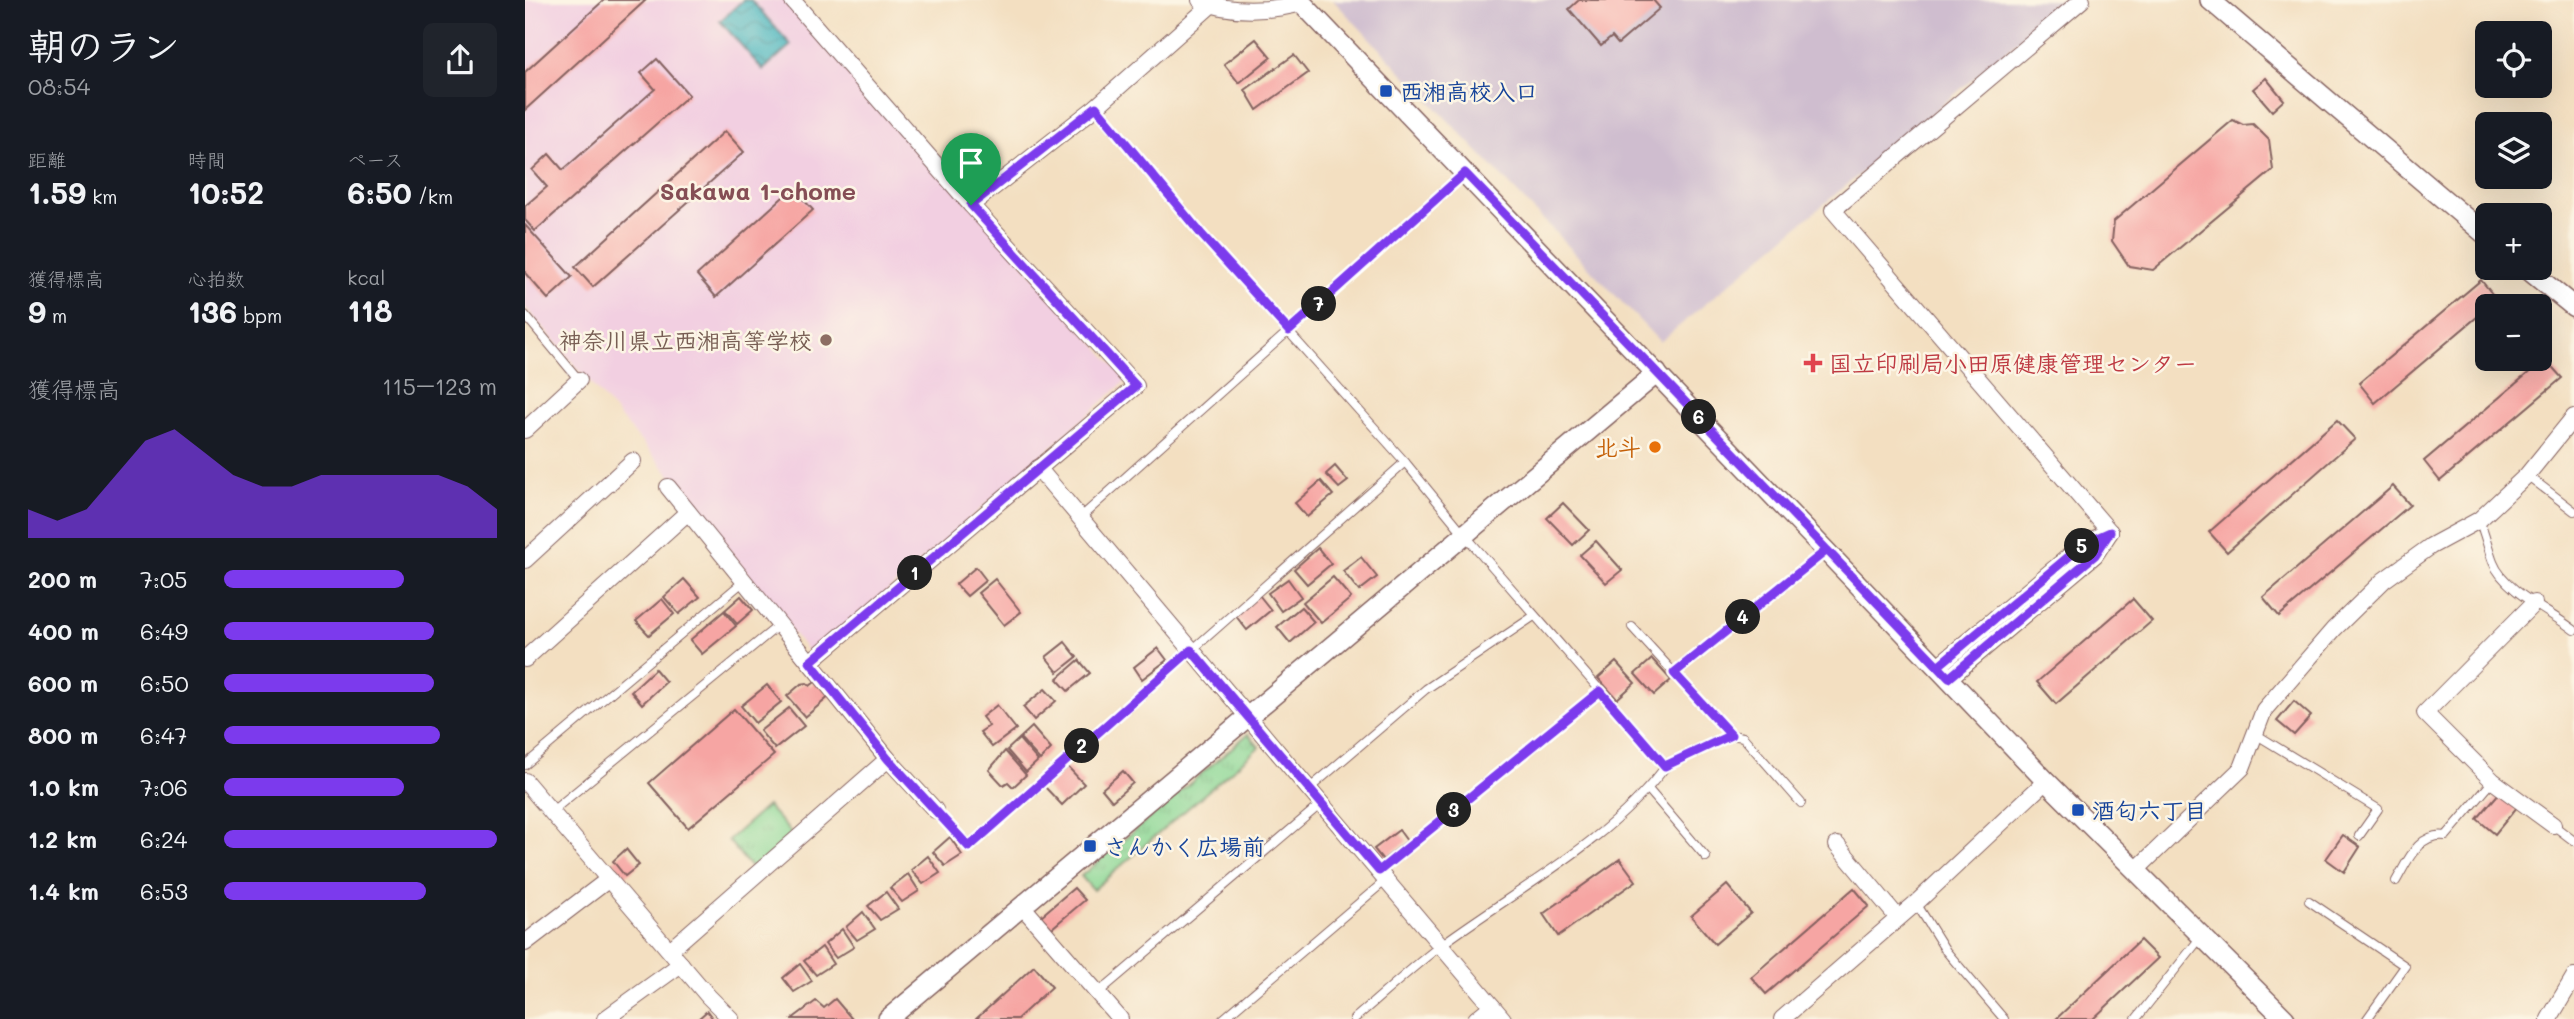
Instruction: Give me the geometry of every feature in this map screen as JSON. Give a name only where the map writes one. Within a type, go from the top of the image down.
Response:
[{"type":"street","points":[[792,0],[971,205],[1136,386],[810,662]]},
{"type":"street","points":[[1944,672],[2095,555],[2110,532],[1833,210],[2082,0]]},
{"type":"street","points":[[2210,0],[2475,226]]},
{"type":"street","points":[[971,205],[1096,107],[1206,3],[1272,11],[1300,2],[2046,781],[2285,1019]]},
{"type":"street","points":[[2541,280],[2574,307]]},
{"type":"street","points":[[888,1019],[1657,373]]},
{"type":"street","points":[[525,430],[579,380]]},
{"type":"street","points":[[2135,871],[2242,768],[2257,736],[2264,710],[2338,624],[2384,580],[2431,546],[2479,520],[2527,475],[2574,416]]},
{"type":"street","points":[[525,560],[633,461]]},
{"type":"street","points":[[1038,468],[1503,1019]]},
{"type":"street","points":[[668,487],[888,759],[935,810]]},
{"type":"street","points":[[525,659],[688,512]]},
{"type":"street","points":[[2534,603],[2425,713],[2493,781],[2553,825]]},
{"type":"street","points":[[670,950],[888,759]]},
{"type":"street","points":[[525,780],[731,1019]]},
{"type":"street","points":[[1782,1019],[1916,903],[2046,781]]},
{"type":"street","points":[[1837,845],[1898,918]]},
{"type":"street","points":[[525,943],[609,879]]},
{"type":"street","points":[[1022,906],[1120,1019]]},
{"type":"street","points":[[605,1019],[681,964]]},
{"type":"street","points":[[2549,1019],[2574,976]]},
{"type":"street","points":[[1476,1019],[1492,1006]]},
{"type":"lane","points":[[1096,107],[1202,235],[1405,462],[1534,617],[1665,766]]},
{"type":"lane","points":[[1080,518],[1465,173]]},
{"type":"lane","points":[[525,315],[579,380]]},
{"type":"lane","points":[[935,810],[969,847],[1405,462]]},
{"type":"lane","points":[[2527,475],[2574,511]]},
{"type":"lane","points":[[2479,520],[2490,545],[2493,564],[2534,603],[2574,630]]},
{"type":"lane","points":[[1674,673],[1827,550]]},
{"type":"lane","points":[[525,765],[744,581]]},
{"type":"lane","points":[[1310,788],[1426,689],[1534,617]]},
{"type":"lane","points":[[551,811],[779,625]]},
{"type":"lane","points":[[1632,627],[1731,735]]},
{"type":"lane","points":[[1223,1019],[1383,875],[1600,691]]},
{"type":"lane","points":[[1354,1019],[1441,945],[1604,830],[1648,789],[1665,766],[1731,735],[1743,737],[1801,803]]},
{"type":"lane","points":[[2257,736],[2378,809],[2359,836]]},
{"type":"lane","points":[[2396,881],[2417,846],[2435,834],[2447,836],[2493,781]]},
{"type":"lane","points":[[1648,789],[1706,857]]},
{"type":"lane","points":[[1098,993],[1322,803]]},
{"type":"lane","points":[[2553,825],[2574,841]]},
{"type":"lane","points":[[2309,901],[2405,966],[2367,1019]]},
{"type":"lane","points":[[1916,903],[1946,951],[2004,1019]]},
{"type":"lane","points":[[2136,1019],[2201,937]]},
{"type":"shaded area","name":"神奈川県立西湘高等学校","points":[[525,0],[788,0],[1127,380],[817,653],[809,653],[681,488],[525,307]]},
{"type":"shaded area","points":[[1333,0],[2067,0],[1660,342]]},
{"type":"green space","points":[[1248,734],[1259,747],[1093,890],[1081,876]]},
{"type":"green space","points":[[767,806],[793,835],[753,870],[728,840]]},
{"type":"water","points":[[743,0],[751,0],[791,45],[763,70],[720,21]]},
{"type":"building","points":[[604,0],[646,0],[525,110],[525,72]]},
{"type":"building","points":[[1579,0],[1653,0],[1660,8],[1618,44],[1612,37],[1601,46],[1569,9]]},
{"type":"building","points":[[1256,39],[1271,57],[1239,83],[1224,64]]},
{"type":"building","points":[[1294,55],[1308,73],[1257,110],[1245,90]]},
{"type":"building","points":[[657,59],[689,95],[535,231],[525,220],[525,206],[547,187],[532,170],[549,154],[563,170],[655,89],[641,73]]},
{"type":"building","points":[[2266,78],[2284,100],[2272,111],[2253,89]]},
{"type":"building","points":[[2233,120],[2243,125],[2253,124],[2269,140],[2273,170],[2153,270],[2129,266],[2112,241],[2114,221]]},
{"type":"building","points":[[725,131],[744,152],[593,287],[575,267]]},
{"type":"building","points":[[793,188],[813,210],[716,297],[697,275]]},
{"type":"building","points":[[525,225],[572,277],[548,299],[525,273]]},
{"type":"building","points":[[2481,280],[2492,294],[2475,294],[2475,319],[2375,403],[2359,383]]},
{"type":"building","points":[[2552,367],[2562,378],[2440,481],[2424,461],[2531,371],[2552,371]]},
{"type":"building","points":[[2337,420],[2355,439],[2227,552],[2209,532]]},
{"type":"building","points":[[1335,466],[1348,481],[1339,488],[1326,474]]},
{"type":"building","points":[[1321,481],[1333,495],[1307,517],[1295,503]]},
{"type":"building","points":[[2393,486],[2410,505],[2279,616],[2263,597]]},
{"type":"building","points":[[1563,503],[1589,530],[1573,545],[1547,518]]},
{"type":"building","points":[[1596,541],[1622,570],[1606,583],[1580,555]]},
{"type":"building","points":[[1318,548],[1331,564],[1307,584],[1294,569]]},
{"type":"building","points":[[1361,557],[1377,577],[1359,591],[1343,571]]},
{"type":"building","points":[[976,567],[986,580],[967,596],[956,584]]},
{"type":"building","points":[[1333,577],[1351,598],[1321,623],[1303,602]]},
{"type":"building","points":[[684,579],[700,597],[679,614],[664,597]]},
{"type":"building","points":[[995,579],[1021,612],[1004,625],[978,593]]},
{"type":"building","points":[[1288,579],[1301,597],[1281,611],[1268,593]]},
{"type":"building","points":[[1259,595],[1271,610],[1247,630],[1235,615]]},
{"type":"building","points":[[741,596],[753,610],[737,624],[725,610]]},
{"type":"building","points":[[662,599],[674,614],[649,635],[636,621]]},
{"type":"building","points":[[2133,599],[2152,621],[2056,704],[2037,682]]},
{"type":"building","points":[[1301,607],[1314,622],[1290,643],[1277,627]]},
{"type":"building","points":[[724,611],[736,626],[702,654],[690,640]]},
{"type":"building","points":[[1065,642],[1077,657],[1058,672],[1046,657]]},
{"type":"building","points":[[1158,648],[1167,660],[1142,679],[1134,667]]},
{"type":"building","points":[[1652,659],[1671,680],[1654,695],[1635,674]]},
{"type":"building","points":[[1079,660],[1090,673],[1068,691],[1057,679]]},
{"type":"building","points":[[1616,662],[1635,683],[1617,699],[1598,678]]},
{"type":"building","points":[[655,669],[666,682],[642,704],[631,691]]},
{"type":"building","points":[[819,679],[831,695],[805,717],[787,696],[801,684],[807,683],[810,686]]},
{"type":"building","points":[[767,685],[781,702],[755,723],[741,706]]},
{"type":"building","points":[[1045,689],[1056,701],[1034,720],[1023,707]]},
{"type":"building","points":[[2294,701],[2311,716],[2294,735],[2277,721]]},
{"type":"building","points":[[997,705],[1016,729],[992,747],[980,732],[989,726],[982,717]]},
{"type":"building","points":[[789,708],[804,726],[775,749],[760,731]]},
{"type":"building","points":[[734,709],[774,755],[688,828],[649,783]]},
{"type":"building","points":[[1032,727],[1051,749],[1040,760],[1020,738]]},
{"type":"building","points":[[1019,739],[1038,761],[1026,772],[1007,750]]},
{"type":"building","points":[[1005,751],[1026,775],[1013,787],[1008,782],[1003,785],[989,770]]},
{"type":"building","points":[[1068,767],[1084,784],[1062,805],[1044,786]]},
{"type":"building","points":[[1123,771],[1133,783],[1112,801],[1102,789]]},
{"type":"building","points":[[2500,792],[2518,806],[2495,834],[2477,819]]},
{"type":"building","points":[[1399,830],[1407,841],[1383,860],[1374,849]]},
{"type":"building","points":[[2343,835],[2360,847],[2344,872],[2326,859]]},
{"type":"building","points":[[950,837],[962,855],[945,866],[933,852]]},
{"type":"building","points":[[626,849],[639,865],[625,876],[613,861]]},
{"type":"building","points":[[928,856],[940,873],[923,884],[911,870]]},
{"type":"building","points":[[1620,859],[1636,881],[1558,936],[1543,914]]},
{"type":"building","points":[[908,874],[919,891],[902,902],[890,888]]},
{"type":"building","points":[[1727,885],[1751,913],[1715,944],[1691,916]]},
{"type":"building","points":[[1074,888],[1085,900],[1052,928],[1041,916]]},
{"type":"building","points":[[1854,888],[1869,906],[1766,994],[1751,977]]},
{"type":"building","points":[[886,892],[898,909],[880,920],[868,906]]},
{"type":"building","points":[[863,912],[875,929],[857,940],[846,927]]},
{"type":"building","points":[[842,929],[854,947],[836,958],[825,944]]},
{"type":"building","points":[[2140,940],[2158,958],[2093,1019],[2056,1019]]},
{"type":"building","points":[[822,947],[833,964],[816,975],[804,961]]},
{"type":"building","points":[[800,964],[812,981],[794,992],[783,978]]},
{"type":"building","points":[[1034,966],[1052,987],[1017,1019],[976,1019]]},
{"type":"building","points":[[835,999],[852,1019],[792,1019],[816,1001],[824,1008]]},
{"type":"building","points":[[707,1011],[713,1019],[698,1019]]},
{"type":"place","name":"西湘高校入口","points":[[1386,91]]},
{"type":"place","name":"神奈川県立西湘高等学校","points":[[826,340]]},
{"type":"place","name":"国立印刷局小田原健康管理センター","points":[[1813,363]]},
{"type":"place","name":"北斗","points":[[1655,447]]},
{"type":"place","name":"酒匂六丁目","points":[[2078,810]]},
{"type":"place","name":"さんかく広場前","points":[[1090,846]]},
{"type":"district","name":"Sakawa 1-chome","points":[[758,190]]},
{"type":"route","points":[[971,205],[1096,107],[1202,235],[1289,331],[1465,173],[1827,550],[1938,666],[2085,543],[2110,532],[2095,555],[1949,678],[1827,550],[1674,673],[1731,735],[1665,766],[1600,691],[1379,871],[1191,650],[969,847],[888,759],[810,662],[1136,386],[971,205]]}]
